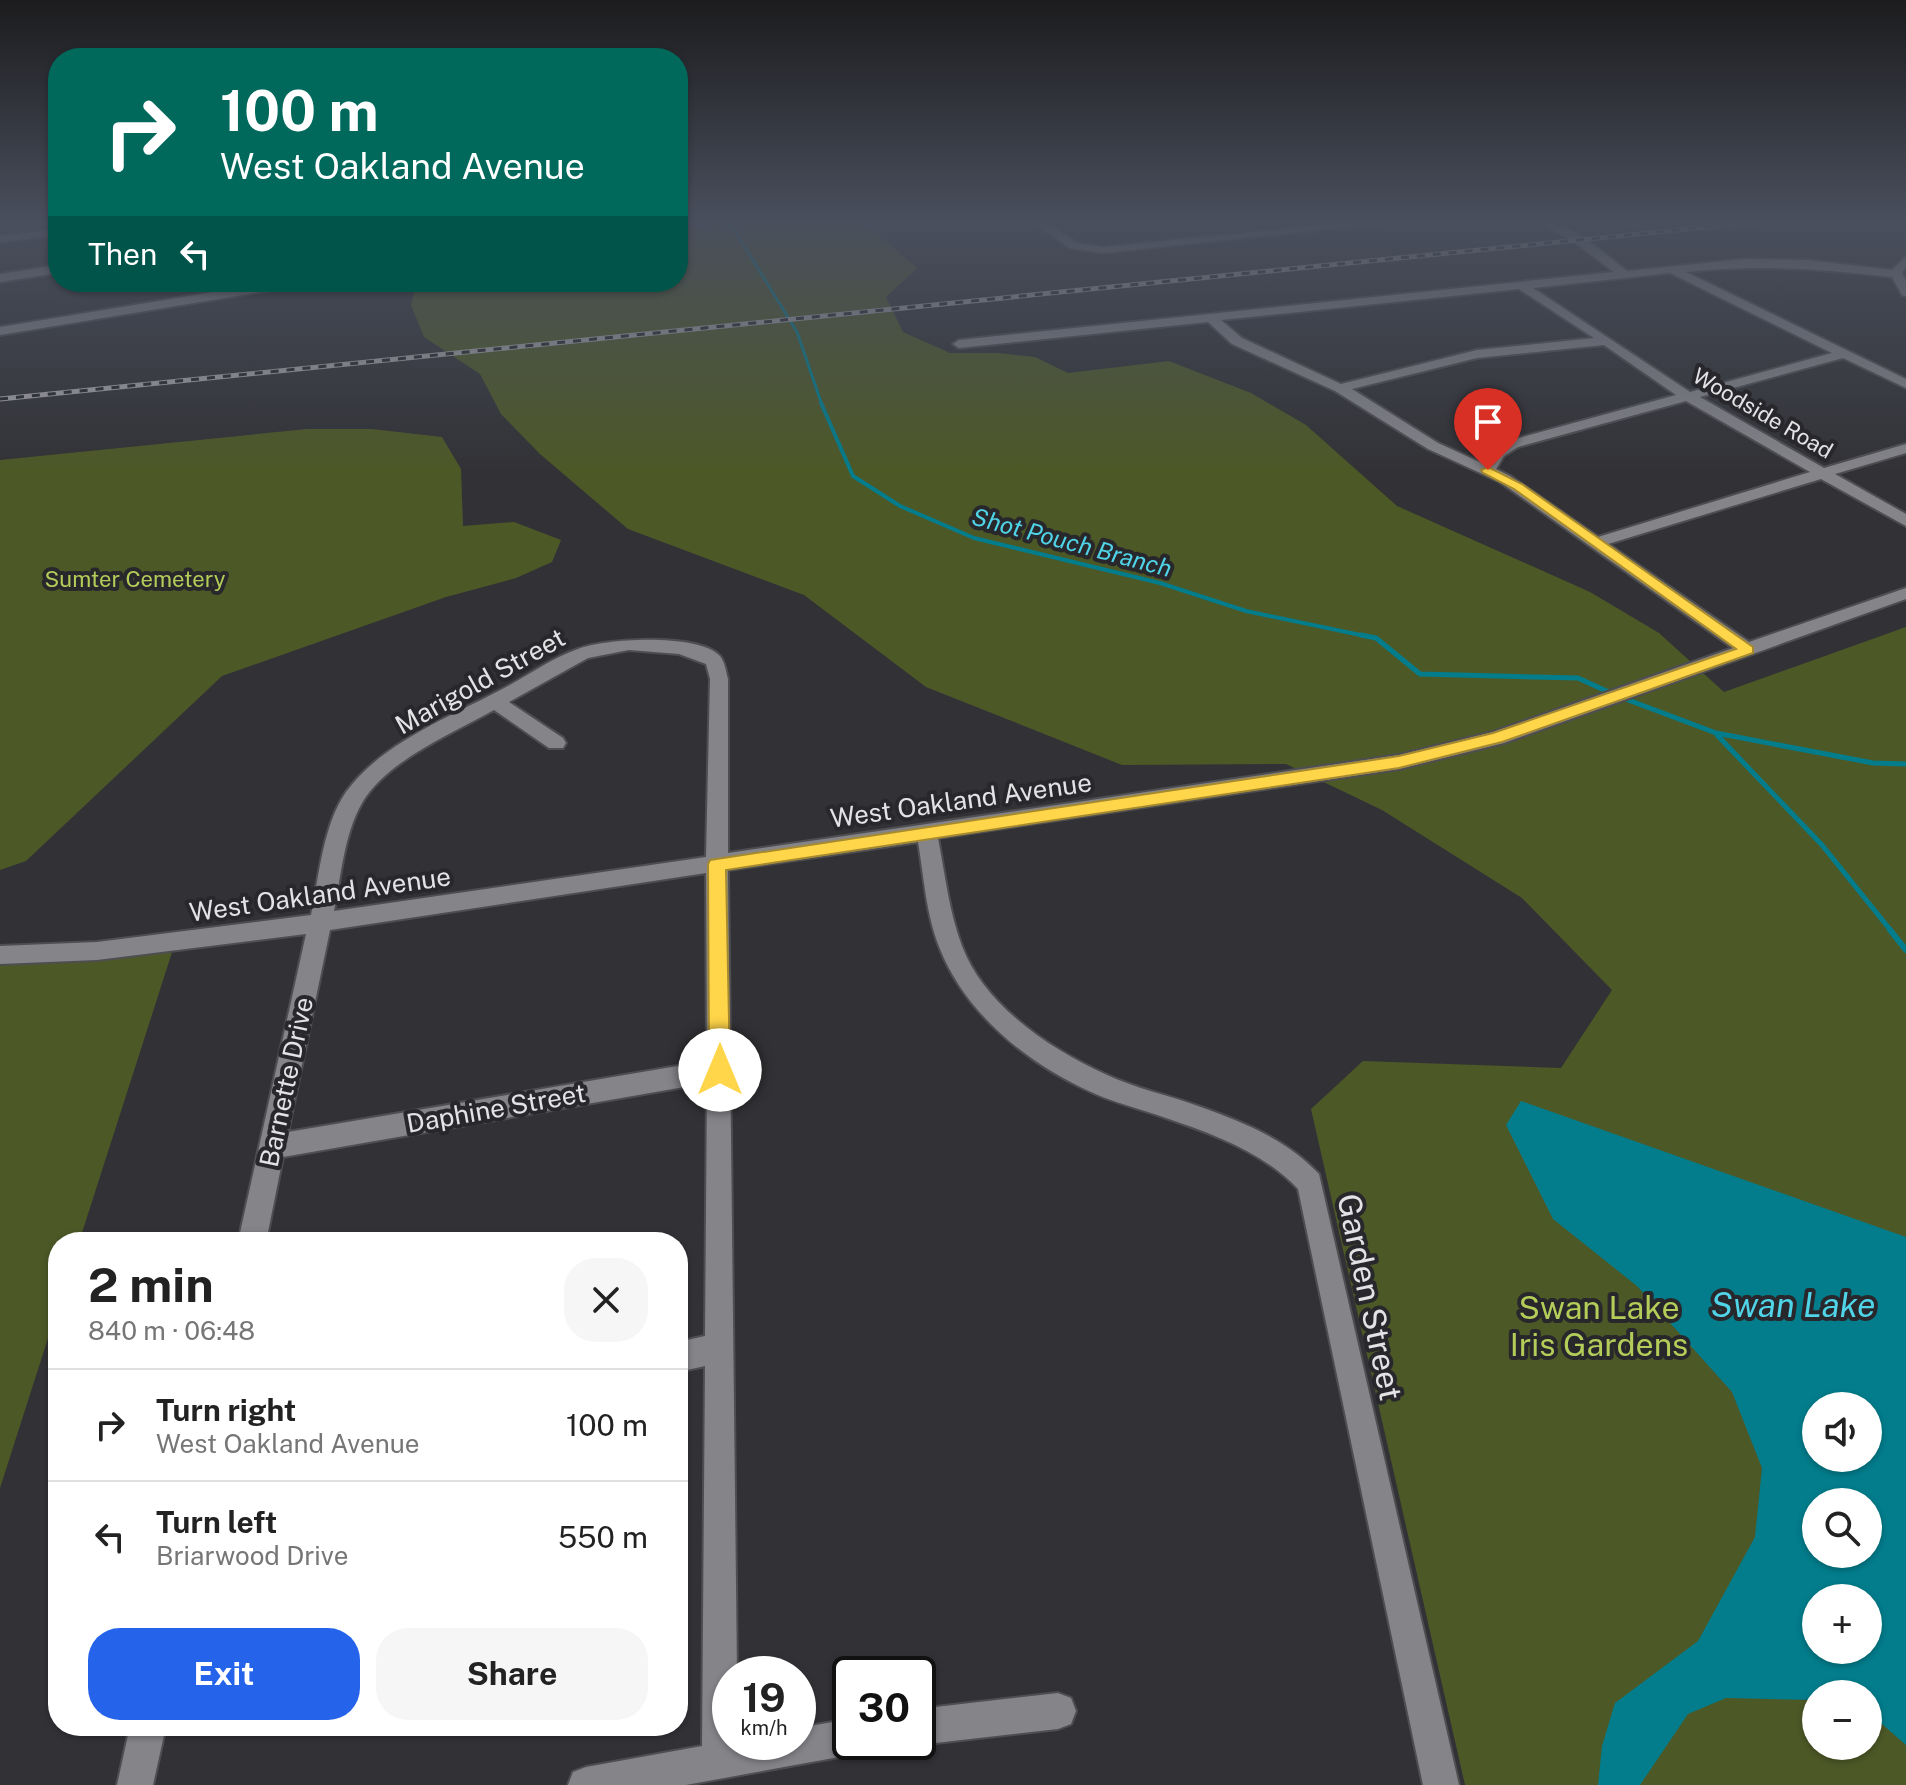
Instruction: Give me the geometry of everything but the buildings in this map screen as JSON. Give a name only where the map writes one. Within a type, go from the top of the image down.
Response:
[{"type":"street","points":[[0,331],[162,304]]},
{"type":"street","points":[[959,344],[1350,304]]},
{"type":"street","name":"Woodside Road","points":[[1550,304],[1689,396],[1906,521]]},
{"type":"street","points":[[1742,304],[1906,384]]},
{"type":"street","points":[[1212,319],[1237,341],[1340,388],[1433,446],[1518,487],[1748,650]]},
{"type":"street","points":[[1340,388],[1477,354],[1606,341]]},
{"type":"street","points":[[1488,470],[1498,453],[1513,444],[1843,354]]},
{"type":"street","points":[[1597,542],[1906,448]]},
{"type":"street","name":"West Oakland Avenue","points":[[0,955],[136,948],[320,923],[1399,762],[1469,746],[1906,593]]},
{"type":"street","name":"Marigold Street","points":[[320,923],[343,822],[354,797],[378,772],[411,747],[494,701],[576,656],[606,646],[679,648],[708,656],[714,661],[719,679],[720,711],[717,864]]},
{"type":"street","points":[[494,701],[556,743]]},
{"type":"street","name":"Garden Street","points":[[927,833],[951,948],[963,973],[1003,1018],[1037,1047],[1075,1072],[1099,1084],[1270,1147],[1302,1172],[1310,1183],[1441,1785]]},
{"type":"street","points":[[717,864],[720,1656]]},
{"type":"street","name":"Barnette Drive","points":[[254,1232],[320,923]]},
{"type":"street","name":"Daphine Street","points":[[272,1147],[720,1070]]},
{"type":"street","points":[[688,1355],[720,1348]]},
{"type":"street","points":[[936,1725],[1058,1711]]},
{"type":"street","points":[[135,1785],[146,1736]]},
{"type":"street","points":[[586,1785],[715,1760]]},
{"type":"green space","name":"Swan Lake Iris Gardens","points":[[411,304],[890,304],[903,332],[950,353],[1035,357],[1068,373],[1169,361],[1251,393],[1306,425],[1397,506],[1590,592],[1659,633],[1724,692],[1906,627],[1906,1785],[1465,1785],[1311,1109],[1363,1061],[1561,1068],[1612,990],[1522,898],[1382,810],[1286,764],[1122,765],[926,687],[804,595],[628,529],[540,454],[501,414],[480,374],[424,337]]},
{"type":"green space","name":"Sumter Cemetery","points":[[307,429],[372,429],[442,437],[461,469],[463,526],[514,522],[561,540],[552,562],[516,578],[446,597],[222,676],[26,861],[0,870],[0,460]]},
{"type":"green space","points":[[175,943],[82,1232],[48,1232],[48,1338],[0,1488],[0,955]]},
{"type":"water","name":"Swan Lake","points":[[1521,1101],[1906,1237],[1906,1745],[1882,1724],[1882,1680],[1802,1680],[1802,1700],[1726,1698],[1688,1714],[1640,1785],[1598,1785],[1602,1746],[1615,1703],[1698,1641],[1755,1537],[1762,1468],[1732,1392],[1637,1286],[1553,1219],[1506,1125]]},
{"type":"waterway","name":"Shot Pouch Branch","points":[[780,304],[797,332],[822,405]]},
{"type":"waterway","name":"Shot Pouch Branch","points":[[821,403],[853,476],[900,506],[974,538],[1160,583],[1246,611],[1370,637]]},
{"type":"waterway","points":[[1361,635],[1376,638],[1420,674],[1578,678],[1613,694]]},
{"type":"waterway","points":[[1623,698],[1716,733],[1873,763],[1906,764]]},
{"type":"waterway","name":"Shot Pouch Branch","points":[[1717,735],[1822,845],[1892,932]]},
{"type":"waterway","name":"Shot Pouch Branch","points":[[1890,930],[1906,950]]},
{"type":"railway","points":[[0,399],[940,304]]},
{"type":"route","points":[[720,1070],[717,864],[1345,772],[1440,754],[1497,738],[1748,650],[1518,487],[1488,470]]}]
